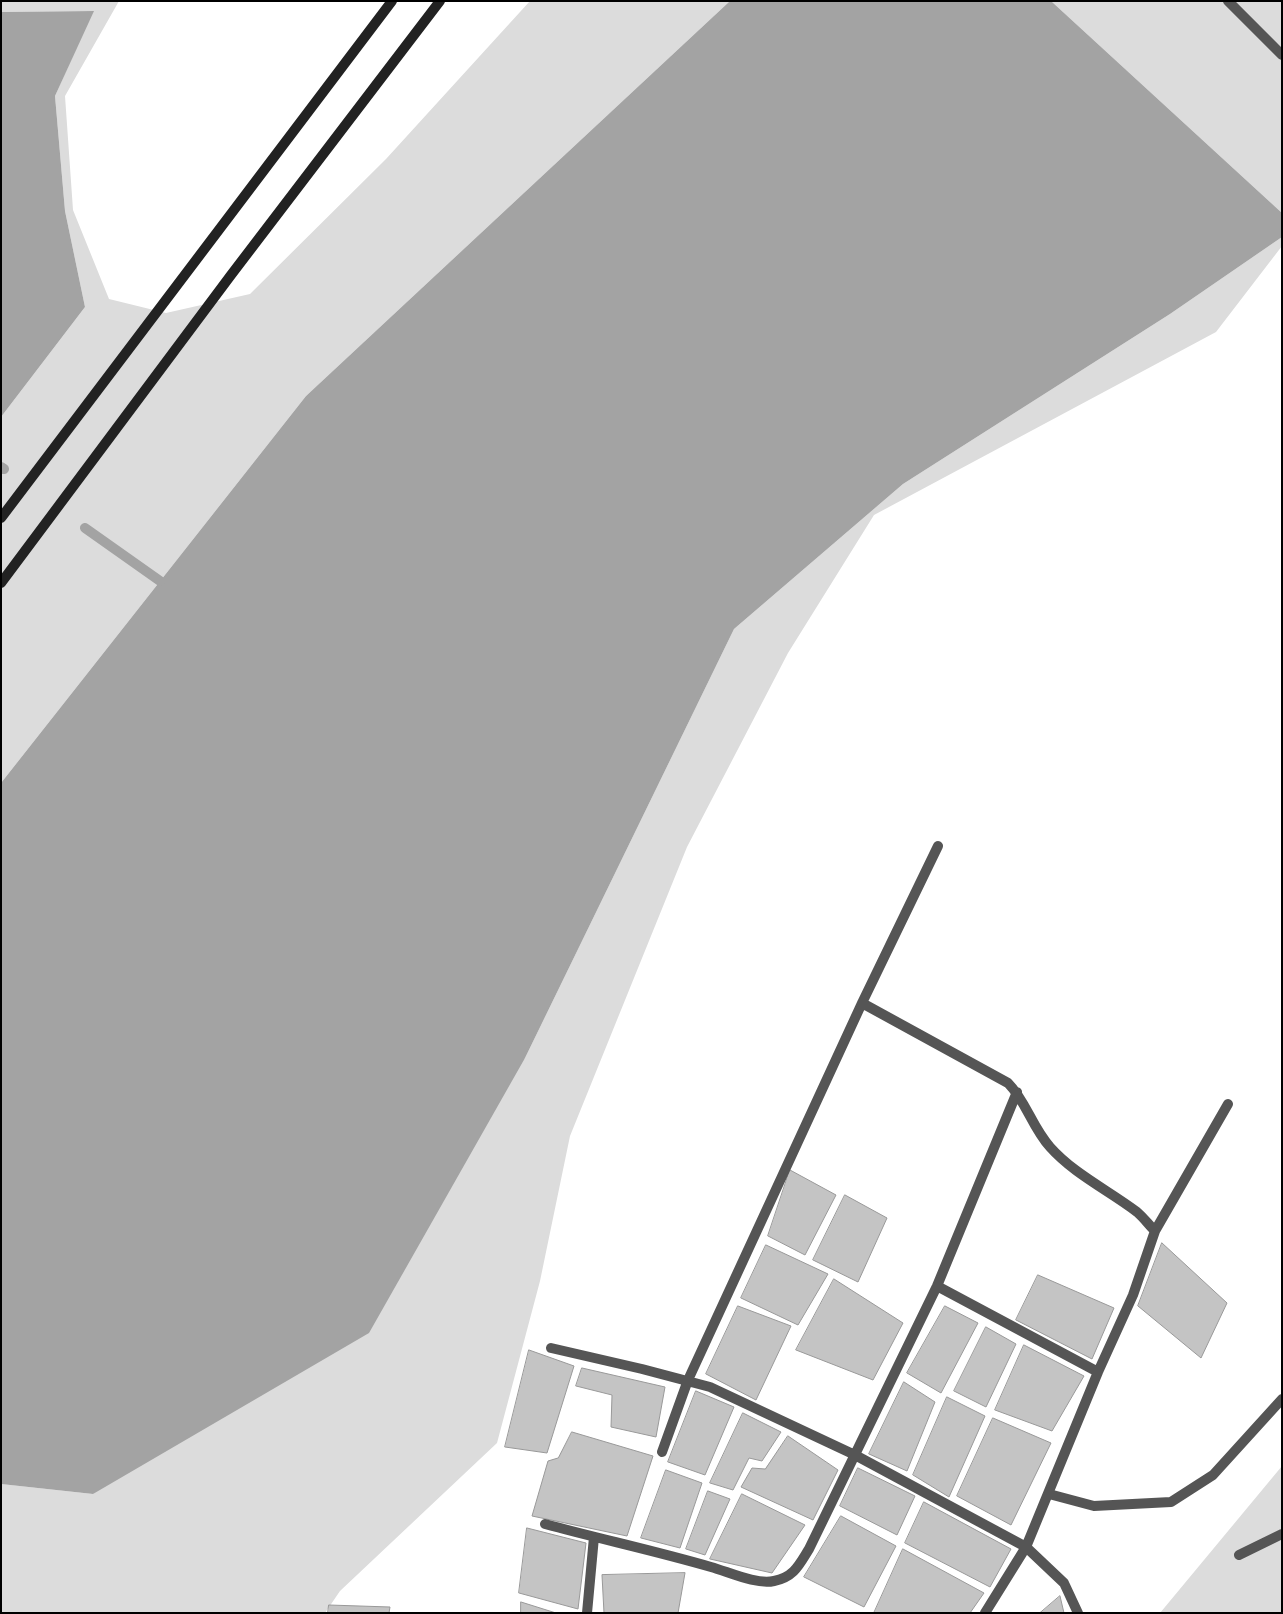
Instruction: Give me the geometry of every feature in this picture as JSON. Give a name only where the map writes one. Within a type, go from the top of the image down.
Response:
[{"type":"main road","points":[[1,518],[392,1]]},
{"type":"main road","points":[[1,583],[440,1]]},
{"type":"street","points":[[1228,1],[1282,55]]},
{"type":"street","points":[[662,1452],[688,1380],[862,1003],[938,846]]},
{"type":"street","points":[[862,1003],[1008,1083],[1017,1092],[1035,1127],[1050,1147],[1093,1182],[1138,1213],[1155,1232]]},
{"type":"street","points":[[544,1524],[711,1566],[762,1582],[772,1582],[794,1572],[809,1549],[937,1286],[1017,1092]]},
{"type":"street","points":[[984,1613],[1026,1547],[1098,1372],[1133,1296],[1155,1232],[1228,1104]]},
{"type":"street","points":[[937,1286],[1098,1372]]},
{"type":"street","points":[[551,1348],[688,1380],[710,1387],[855,1455],[1026,1547],[1064,1583],[1078,1613]]},
{"type":"street","points":[[1049,1494],[1094,1506],[1171,1502],[1213,1476],[1282,1399]]},
{"type":"street","points":[[1239,1555],[1282,1534]]},
{"type":"street","points":[[587,1613],[594,1537]]},
{"type":"shaded area","points":[[1,1],[119,1],[65,96],[73,210],[109,299],[166,313],[250,294],[386,159],[530,1],[730,1],[306,396],[1,783],[1,417],[85,307],[65,211],[55,96],[93,11],[1,12]]},
{"type":"shaded area","points":[[730,1],[1051,1],[1282,213],[1282,237],[1170,314],[903,484],[734,629],[525,1058],[369,1333],[93,1494],[1,1484],[1,783],[306,396]]},
{"type":"shaded area","points":[[1051,1],[1282,1],[1282,213]]},
{"type":"shaded area","points":[[94,11],[55,96],[65,211],[85,307],[1,417],[1,12]]},
{"type":"shaded area","points":[[1282,237],[1282,246],[1216,332],[874,515],[788,653],[687,847],[570,1136],[540,1281],[497,1443],[340,1591],[325,1613],[1,1613],[1,1484],[93,1494],[525,1058],[734,629],[903,484],[1170,314]]},
{"type":"shaded area","points":[[1282,1466],[1282,1613],[1160,1613]]},
{"type":"building","points":[[790,1170],[836,1195],[805,1255],[768,1236]]},
{"type":"building","points":[[845,1195],[887,1218],[858,1282],[813,1260]]},
{"type":"building","points":[[1162,1243],[1227,1303],[1201,1358],[1138,1306]]},
{"type":"building","points":[[766,1245],[828,1274],[798,1325],[741,1298]]},
{"type":"building","points":[[1038,1275],[1114,1308],[1092,1359],[1016,1320]]},
{"type":"building","points":[[834,1279],[903,1323],[873,1380],[796,1350]]},
{"type":"building","points":[[738,1306],[791,1326],[756,1400],[706,1374]]},
{"type":"building","points":[[945,1306],[978,1323],[941,1393],[907,1373]]},
{"type":"building","points":[[986,1327],[1016,1344],[986,1407],[954,1391]]},
{"type":"building","points":[[1024,1345],[1084,1376],[1052,1431],[995,1410]]},
{"type":"building","points":[[529,1350],[574,1366],[547,1453],[505,1447]]},
{"type":"building","points":[[582,1368],[665,1387],[656,1437],[611,1427],[612,1395],[576,1386]]},
{"type":"building","points":[[904,1382],[935,1402],[907,1471],[869,1454]]},
{"type":"building","points":[[696,1391],[734,1407],[705,1475],[668,1462]]},
{"type":"building","points":[[947,1397],[985,1416],[949,1497],[913,1475]]},
{"type":"building","points":[[743,1413],[781,1432],[762,1461],[749,1458],[733,1490],[710,1483]]},
{"type":"building","points":[[993,1418],[1051,1443],[1011,1525],[957,1496]]},
{"type":"building","points":[[572,1432],[653,1456],[627,1536],[532,1516],[548,1461],[558,1458]]},
{"type":"building","points":[[788,1436],[838,1470],[813,1520],[741,1487],[752,1468],[765,1469]]},
{"type":"building","points":[[858,1468],[915,1496],[897,1535],[840,1506]]},
{"type":"building","points":[[666,1470],[702,1483],[680,1548],[641,1538]]},
{"type":"building","points":[[708,1491],[730,1499],[705,1555],[686,1549]]},
{"type":"building","points":[[742,1494],[805,1525],[772,1573],[710,1559]]},
{"type":"building","points":[[924,1502],[1011,1549],[990,1587],[905,1543]]},
{"type":"building","points":[[841,1516],[896,1546],[864,1607],[804,1577]]},
{"type":"building","points":[[527,1528],[586,1543],[578,1609],[519,1593]]},
{"type":"building","points":[[903,1549],[984,1593],[970,1613],[874,1613]]},
{"type":"building","points":[[685,1573],[678,1613],[604,1613],[602,1575]]},
{"type":"building","points":[[1060,1596],[1064,1613],[1040,1613]]},
{"type":"building","points":[[521,1602],[556,1613],[521,1613]]},
{"type":"building","points":[[329,1605],[390,1607],[389,1613],[328,1613]]},
{"type":"waterway","points":[[85,528],[160,581]]}]
